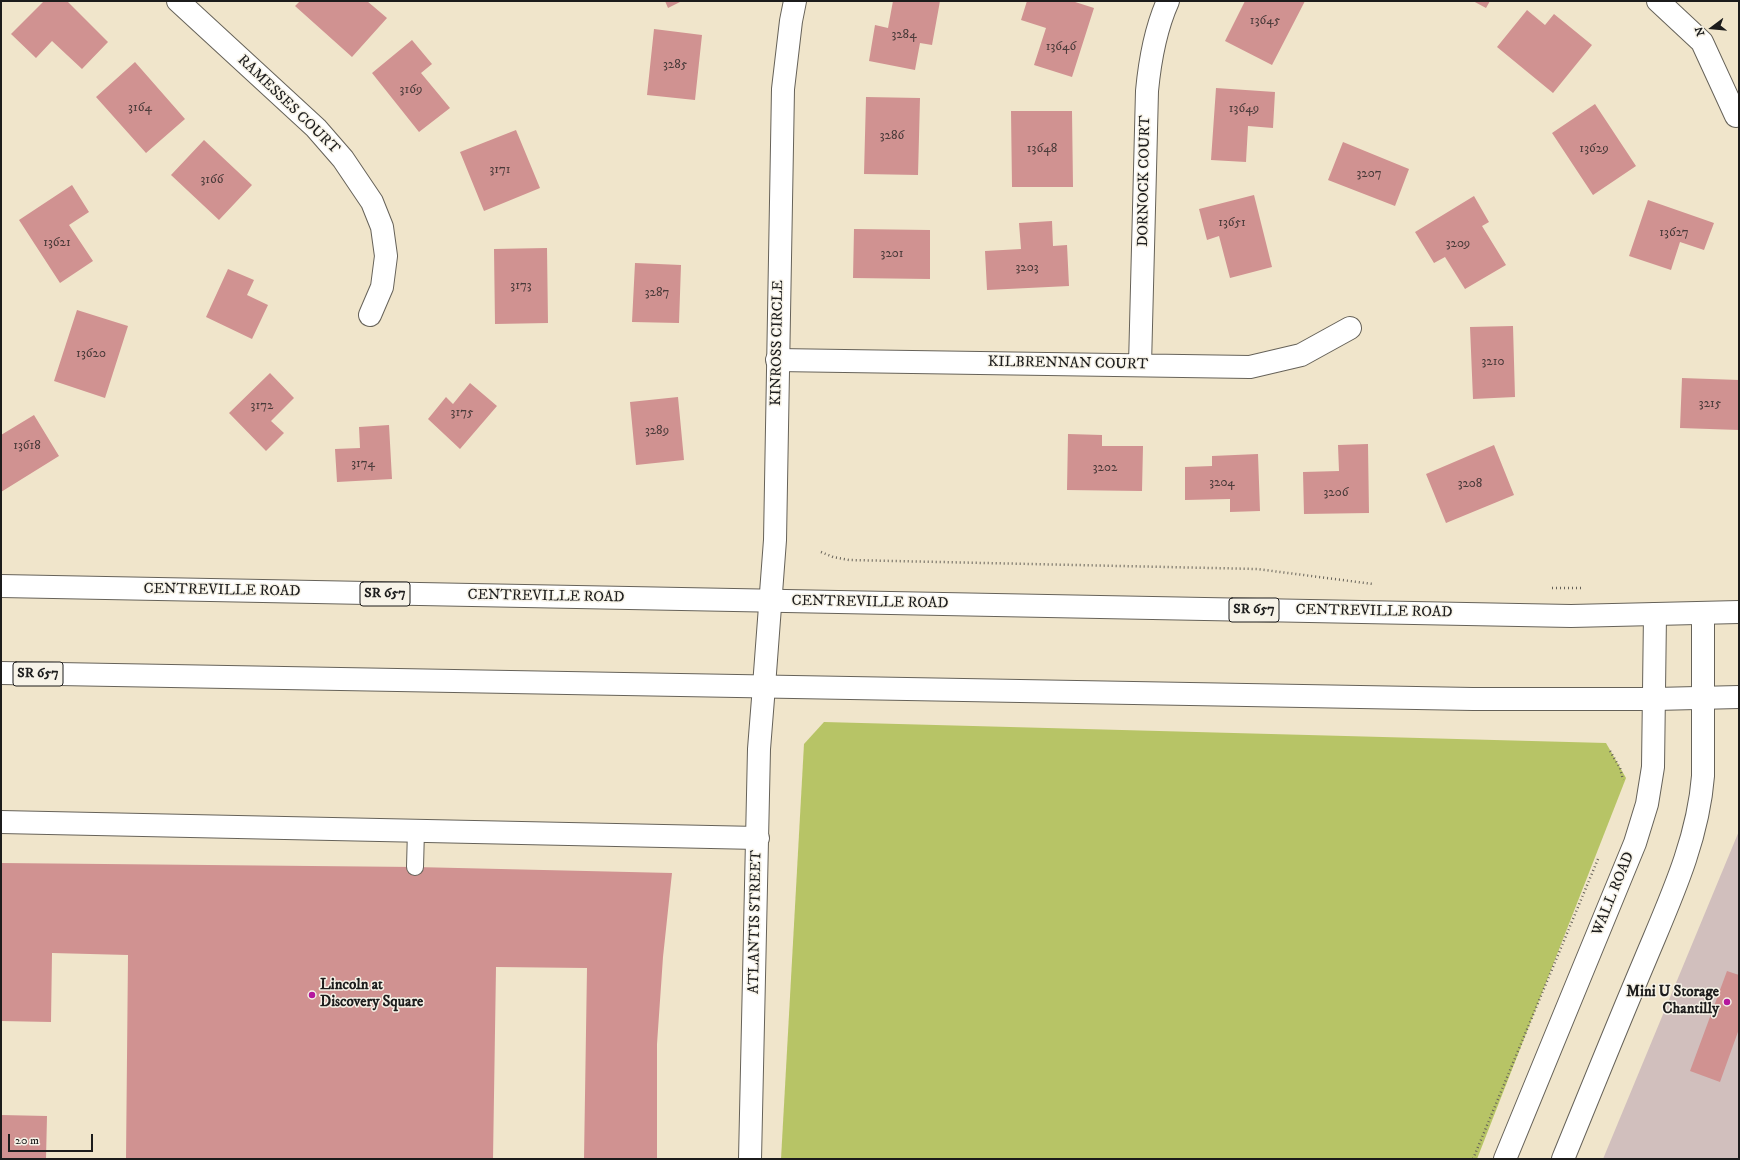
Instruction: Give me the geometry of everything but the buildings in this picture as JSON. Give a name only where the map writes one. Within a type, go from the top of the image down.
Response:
[{"type":"main road","name":"RAMESSES COURT","points":[[178,1],[316,128],[343,159],[372,202],[382,227],[386,256],[382,287],[370,315]]},
{"type":"main road","name":"KINROSS CIRCLE","points":[[764,686],[775,540],[783,89],[791,21],[795,1]]},
{"type":"main road","name":"DORNOCK COURT","points":[[1140,365],[1147,91],[1151,53],[1161,17],[1168,1]]},
{"type":"main road","points":[[1658,1],[1702,42],[1736,116]]},
{"type":"main road","name":"KILBRENNAN COURT","points":[[777,360],[1250,367],[1301,355],[1350,328]]},
{"type":"main road","name":"CENTREVILLE ROAD","points":[[1,586],[1571,616],[1739,612]]},
{"type":"main road","points":[[1563,1159],[1692,842],[1701,798],[1703,776],[1703,613]]},
{"type":"main road","name":"WALL ROAD","points":[[1505,1159],[1636,843],[1652,774],[1655,699],[1655,614]]},
{"type":"main road","name":"SR 657","points":[[1,673],[1295,696],[1655,699],[1739,697]]},
{"type":"main road","name":"ATLANTIS STREET","points":[[750,1159],[759,748],[764,686]]},
{"type":"main road","points":[[1,822],[758,838]]},
{"type":"lane","points":[[414,867],[416,830]]},
{"type":"path","points":[[821,552],[833,557],[849,560],[1257,569],[1374,585]]},
{"type":"path","points":[[1548,588],[1588,588]]},
{"type":"path","points":[[1610,751],[1620,768],[1623,782]]},
{"type":"path","points":[[1473,1159],[1601,853]]},
{"type":"shaded area","points":[[1739,831],[1739,1159],[1603,1159]]},
{"type":"green space","points":[[824,722],[1606,743],[1626,778],[1477,1159],[781,1159],[804,744]]},
{"type":"place","name":"Lincoln at Discovery Square","points":[[312,995]]},
{"type":"place","name":"Mini U Storage Chantilly","points":[[1727,1002]]}]
